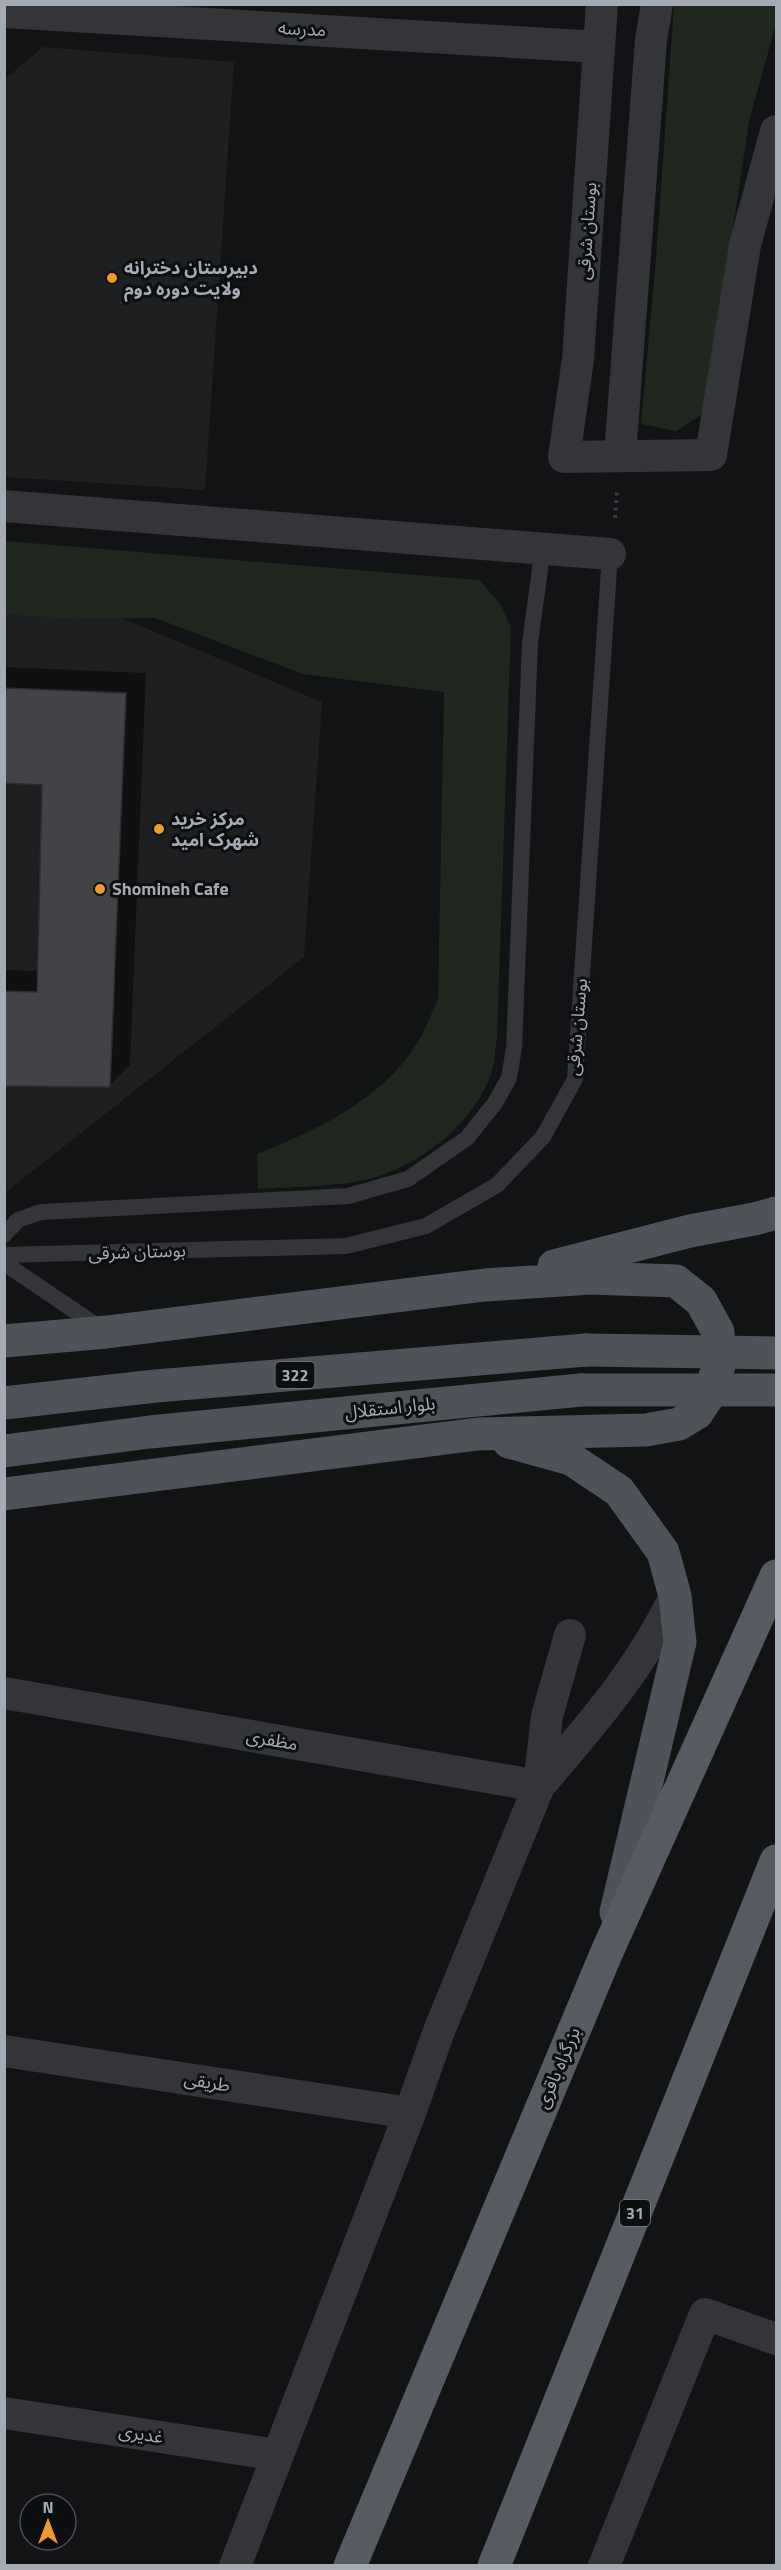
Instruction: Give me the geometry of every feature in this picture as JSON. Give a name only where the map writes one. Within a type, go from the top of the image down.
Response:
[{"type":"highway","name":"بزرگراه باقری","points":[[350,2565],[606,1954],[777,1576]]},
{"type":"highway","name":"31","points":[[494,2565],[777,1861]]},
{"type":"main road","points":[[485,1285],[690,1231],[754,1220],[777,1213]]},
{"type":"main road","points":[[4,1341],[107,1332],[485,1285],[591,1278],[676,1281],[701,1301],[718,1332],[720,1363],[707,1398],[697,1413],[679,1424],[646,1430],[478,1434],[4,1494]]},
{"type":"main road","name":"322","points":[[4,1403],[156,1386],[586,1350],[777,1353]]},
{"type":"main road","name":"بلوار استقلال","points":[[4,1451],[150,1432],[581,1390],[777,1390]]},
{"type":"main road","points":[[478,1434],[571,1459],[620,1491],[663,1552],[675,1596],[680,1642],[606,1954]]},
{"type":"street","name":"بوستان شرقی","points":[[602,4],[578,359],[564,457],[620,455]]},
{"type":"street","points":[[657,4],[651,40],[620,455],[711,455],[745,245],[777,131]]},
{"type":"street","name":"مدرسه","points":[[4,12],[599,46]]},
{"type":"street","points":[[4,506],[610,554]]},
{"type":"street","points":[[539,1786],[614,1699],[658,1632],[675,1596]]},
{"type":"street","points":[[235,2565],[410,2113],[439,2031],[539,1786],[547,1716],[570,1635]]},
{"type":"street","name":"مظفری","points":[[4,1693],[539,1786]]},
{"type":"street","name":"طریقی","points":[[4,2051],[410,2113]]},
{"type":"street","points":[[604,2565],[705,2314],[777,2339]]},
{"type":"street","name":"غدیری","points":[[4,2413],[278,2456]]},
{"type":"lane","points":[[4,1235],[18,1220],[41,1212],[348,1197],[408,1179],[467,1138],[488,1112],[509,1078],[514,1048],[530,643],[543,547]]},
{"type":"lane","name":"بوستان شرقی","points":[[4,1255],[346,1246],[426,1226],[497,1185],[543,1137],[575,1079],[610,554]]},
{"type":"lane","points":[[4,1263],[107,1332]]},
{"type":"path","points":[[610,554],[620,455]]},
{"type":"shaded area","points":[[674,5],[776,5],[776,24],[749,121],[732,235],[717,392],[701,415],[676,431],[641,424],[656,259]]},
{"type":"shaded area","name":"دبیرستان دخترانه ولایت دوره دوم","points":[[43,47],[234,62],[205,490],[5,477],[5,79]]},
{"type":"shaded area","points":[[5,541],[479,580],[499,602],[511,627],[497,1039],[493,1067],[485,1089],[463,1121],[433,1148],[400,1168],[367,1179],[321,1186],[258,1189],[257,1154],[324,1124],[366,1098],[385,1082],[416,1045],[438,999],[444,692],[303,674],[155,618],[72,619],[5,614]]},
{"type":"shaded area","name":"مرکز خرید شهرک امید","points":[[5,569],[322,702],[304,957],[5,1193]]},
{"type":"building","points":[[4,688],[126,693],[110,1087],[4,1086],[4,991],[37,992],[42,785],[4,783]]},
{"type":"place","name":"دبیرستان دخترانه ولایت دوره دوم","points":[[112,278]]},
{"type":"place","name":"مرکز خرید شهرک امید","points":[[159,829]]},
{"type":"place","name":"Shomineh Cafe","points":[[100,889]]}]
